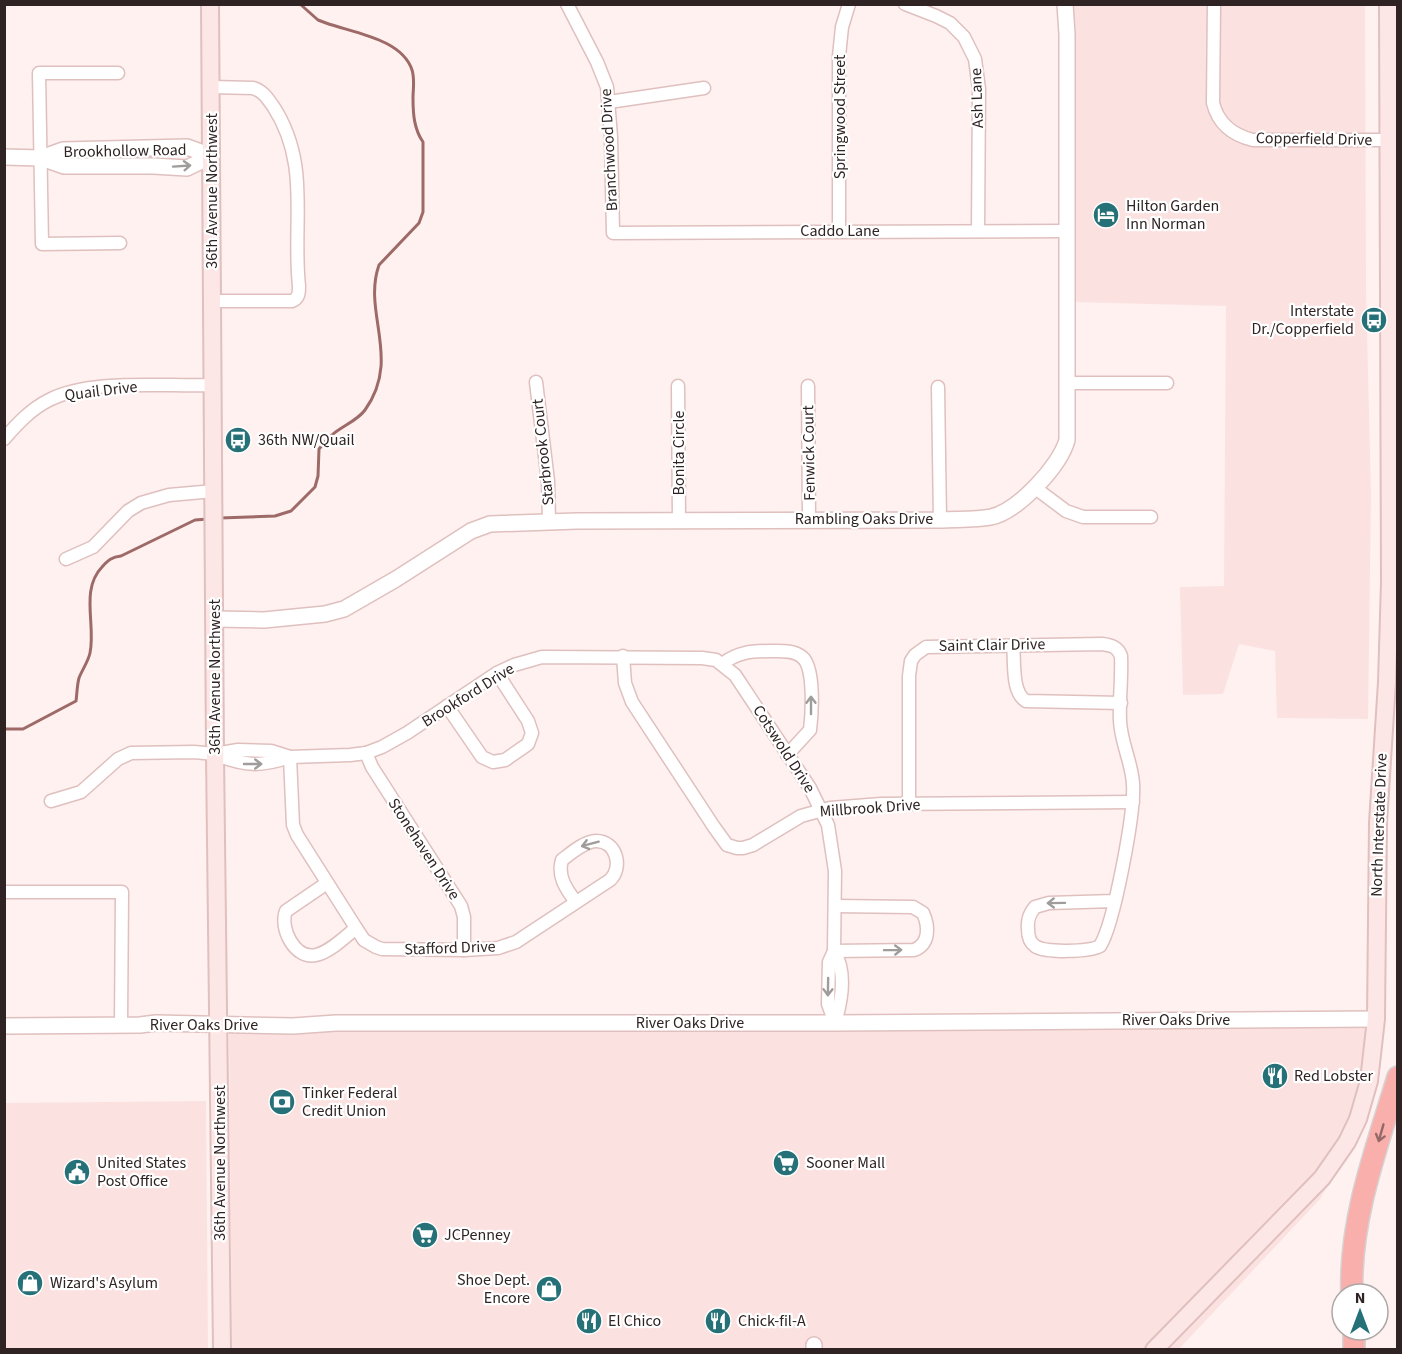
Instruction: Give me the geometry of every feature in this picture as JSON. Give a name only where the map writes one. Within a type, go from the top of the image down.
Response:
[{"type":"highway","points":[[1353,1282],[1362,1200],[1398,1077]]},
{"type":"main road","name":"36th Avenue Northwest","points":[[210,4],[222,1350]]},
{"type":"main road","name":"North Interstate Drive","points":[[1154,1350],[1308,1193],[1334,1161],[1350,1134],[1364,1101],[1373,1059],[1376,1019],[1378,823],[1387,682],[1390,582],[1388,4]]},
{"type":"street","name":"Branchwood Drive","points":[[567,4],[603,74],[609,102],[613,233]]},
{"type":"street","name":"Springwood Street","points":[[839,231],[839,56],[842,27],[849,4]]},
{"type":"street","name":"Rambling Oaks Drive","points":[[214,619],[264,620],[334,612],[353,605],[481,526],[500,522],[940,519],[991,517],[1008,510],[1056,464],[1065,447],[1068,431],[1065,4]]},
{"type":"street","name":"Copperfield Drive","points":[[1215,4],[1213,103],[1215,112],[1227,128],[1252,140],[1388,140]]},
{"type":"street","name":"Ash Lane","points":[[910,5],[958,29],[971,47],[975,59],[979,89],[978,231]]},
{"type":"street","points":[[118,73],[39,73],[42,244],[120,243]]},
{"type":"street","points":[[211,87],[260,90],[277,113],[288,135],[296,164],[299,286],[298,295],[292,301],[213,301]]},
{"type":"street","points":[[609,102],[704,88]]},
{"type":"street","name":"Brookhollow Road","points":[[4,157],[41,158],[63,150],[187,147],[212,156]]},
{"type":"street","name":"Caddo Lane","points":[[613,233],[1066,231]]},
{"type":"street","name":"Starbrook Court","points":[[536,382],[548,481],[549,521]]},
{"type":"street","points":[[1068,383],[1167,383]]},
{"type":"street","name":"Quail Drive","points":[[6,432],[35,408],[69,392],[140,385],[213,385]]},
{"type":"street","name":"Bonita Circle","points":[[678,386],[679,520]]},
{"type":"street","name":"Fenwick Court","points":[[808,386],[809,519]]},
{"type":"street","points":[[938,387],[940,519]]},
{"type":"street","points":[[1034,487],[1066,511],[1083,517],[1151,517]]},
{"type":"street","points":[[66,559],[93,547],[128,511],[141,503],[169,495],[214,499]]},
{"type":"street","name":"Saint Clair Drive","points":[[909,804],[909,676],[911,661],[920,650],[936,646],[1102,644],[1114,646],[1121,656],[1121,703]]},
{"type":"street","points":[[1013,645],[1017,687],[1019,694],[1026,701],[1121,703],[1121,732],[1133,781],[1133,802],[1114,901],[1106,936],[1100,946],[1047,950],[1036,947],[1031,942],[1028,935],[1028,924],[1029,916],[1035,907],[1049,903],[1114,901]]},
{"type":"street","points":[[722,664],[734,656],[752,651],[791,652],[801,655],[806,661],[810,670],[810,730],[787,755]]},
{"type":"street","name":"Millbrook Drive","points":[[623,656],[625,683],[632,702],[714,827],[727,844],[736,848],[747,847],[801,816],[821,810],[881,804],[1133,802]]},
{"type":"street","name":"Brookford Drive","points":[[51,801],[81,792],[125,755],[215,754],[240,764],[270,764],[290,756],[366,753],[407,733],[497,673],[514,665],[542,657],[702,658],[716,660],[722,664]]},
{"type":"street","name":"Cotswold Drive","points":[[722,664],[735,675],[810,788],[828,825],[835,871],[834,951],[841,962],[842,1001],[835,1023]]},
{"type":"street","points":[[447,706],[482,757],[493,762],[505,760],[516,753],[531,740],[531,728],[497,673]]},
{"type":"street","name":"Stonehaven Drive","points":[[366,753],[372,767],[461,906],[465,924],[464,950]]},
{"type":"street","points":[[290,756],[293,825],[356,928],[316,955],[310,956],[300,952],[288,936],[284,922],[286,911],[327,883]]},
{"type":"street","points":[[599,841],[606,844],[618,863],[616,875],[576,902],[561,877],[562,860],[589,842],[599,841]]},
{"type":"street","points":[[4,892],[122,892],[121,1025]]},
{"type":"street","name":"Stafford Drive","points":[[356,928],[364,940],[382,949],[464,950],[505,946],[576,902]]},
{"type":"street","points":[[834,951],[915,950],[924,944],[927,933],[926,918],[923,913],[913,907],[835,906]]},
{"type":"street","name":"River Oaks Drive","points":[[4,1026],[156,1023],[293,1026],[371,1023],[835,1023],[1376,1019]]},
{"type":"shaded area","points":[[1071,5],[1365,5],[1366,289],[1371,495],[1368,719],[1277,718],[1275,651],[1239,644],[1223,694],[1183,695],[1180,587],[1224,586],[1226,306],[1073,302]]},
{"type":"shaded area","name":"Sooner Mall","points":[[1383,1024],[1382,1051],[1363,1127],[1320,1199],[1178,1350],[232,1349],[229,1026]]},
{"type":"shaded area","points":[[206,1101],[208,1349],[5,1349],[5,1103]]},
{"type":"waterway","points":[[220,518],[275,516],[291,511],[315,487],[318,476],[319,449],[332,435],[362,414],[376,391],[381,354],[375,301],[375,283],[379,265],[419,223],[423,212],[423,142],[415,121],[413,77],[407,59],[388,44],[318,20],[300,4]]},
{"type":"waterway","points":[[4,729],[23,729],[76,701],[79,678],[90,653],[92,586],[95,576],[104,565],[113,558],[195,520],[208,519]]},
{"type":"place","name":"Hilton Garden Inn Norman","points":[[1106,215]]},
{"type":"place","name":"Interstate Dr./Copperfield","points":[[1374,320]]},
{"type":"place","name":"36th NW/Quail","points":[[238,440]]},
{"type":"place","name":"Red Lobster","points":[[1275,1076]]},
{"type":"place","name":"Tinker Federal Credit Union","points":[[282,1102]]},
{"type":"place","name":"Sooner Mall","points":[[786,1163]]},
{"type":"place","name":"United States Post Office","points":[[77,1172]]},
{"type":"place","name":"JCPenney","points":[[425,1235]]},
{"type":"place","name":"Wizard's Asylum","points":[[30,1283]]},
{"type":"place","name":"Shoe Dept. Encore","points":[[549,1289]]},
{"type":"place","name":"El Chico","points":[[589,1321]]},
{"type":"place","name":"Chick-fil-A","points":[[718,1321]]}]
